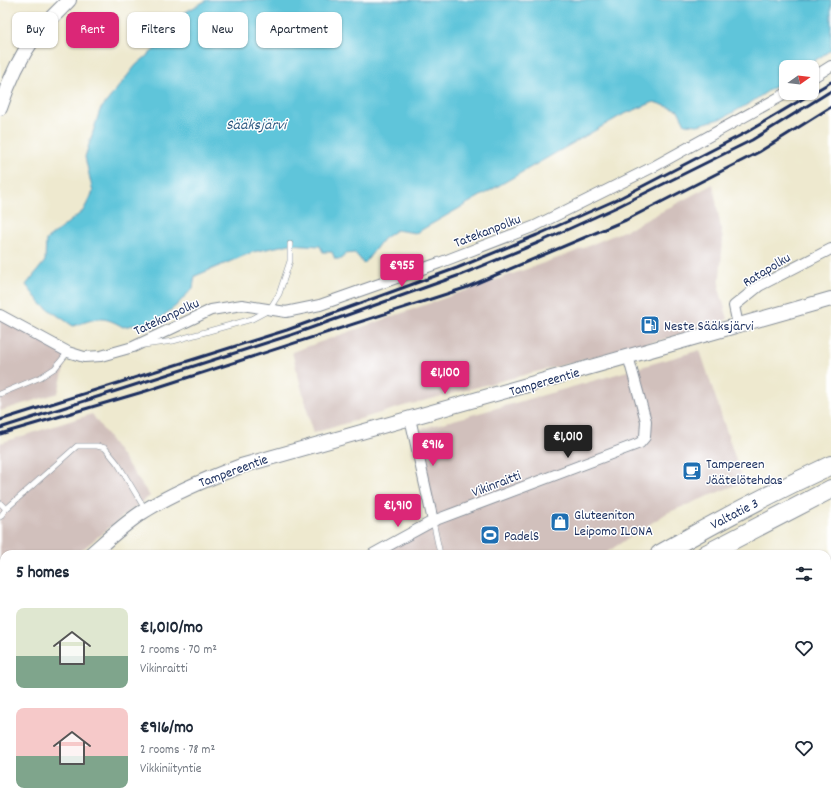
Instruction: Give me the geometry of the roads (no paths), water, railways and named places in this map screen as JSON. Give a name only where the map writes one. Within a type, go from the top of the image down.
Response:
[{"type":"highway","name":"Valtatie 3","points":[[667,550],[712,524],[831,465]]},
{"type":"highway","name":"Valtatie 3","points":[[714,550],[831,489]]},
{"type":"main road","points":[[0,108],[3,90],[23,54],[36,36],[69,0]]},
{"type":"main road","name":"Tampereentie","points":[[96,550],[146,510],[194,484],[241,466],[831,299]]},
{"type":"street","points":[[819,74],[831,66]]},
{"type":"street","name":"Tatekanpolku","points":[[0,314],[68,352],[84,357],[101,356],[133,346],[211,310],[242,305],[286,312],[320,305],[438,263],[535,226],[655,166],[779,98]]},
{"type":"street","name":"Ratapolku","points":[[738,325],[734,306],[759,286],[831,249]]},
{"type":"street","name":"Vikinraitti","points":[[380,550],[433,521],[640,443],[645,437],[646,421],[628,356]]},
{"type":"street","points":[[410,418],[433,521]]},
{"type":"lane","points":[[133,346],[173,342],[252,319],[269,310],[280,294],[290,261],[290,244]]},
{"type":"lane","points":[[0,394],[41,377],[55,368],[68,352]]},
{"type":"lane","points":[[0,517],[77,446],[97,446],[105,448],[118,464],[146,510]]},
{"type":"lane","points":[[0,503],[6,510]]},
{"type":"lane","points":[[433,521],[439,550]]},
{"type":"water","name":"Sääksjärvi","points":[[207,0],[831,0],[831,50],[816,60],[779,60],[779,84],[750,103],[723,118],[698,125],[685,124],[678,110],[654,102],[622,115],[416,233],[396,230],[383,239],[364,264],[355,253],[345,254],[342,259],[335,259],[332,252],[323,252],[320,246],[290,244],[253,252],[195,276],[193,288],[176,306],[158,320],[123,327],[109,320],[98,319],[73,326],[41,304],[26,285],[45,261],[46,240],[83,211],[93,192],[85,157],[100,110],[136,65],[156,48],[190,48],[190,12],[186,12]]},
{"type":"railway","points":[[0,420],[287,330],[457,268],[616,200],[747,132],[831,82]]},
{"type":"railway","points":[[0,428],[291,335],[460,275],[540,242],[617,207],[752,140],[831,91]]},
{"type":"railway","points":[[0,434],[146,391],[465,288],[626,220],[759,152],[831,107]]},
{"type":"place","name":"Neste Sääksjärvi","points":[[650,325]]},
{"type":"place","name":"Tampereen Jäätelötehdas","points":[[692,471]]},
{"type":"place","name":"Gluteeniton Leipomo ILONA","points":[[560,522]]},
{"type":"place","name":"PadelS","points":[[490,535]]}]
